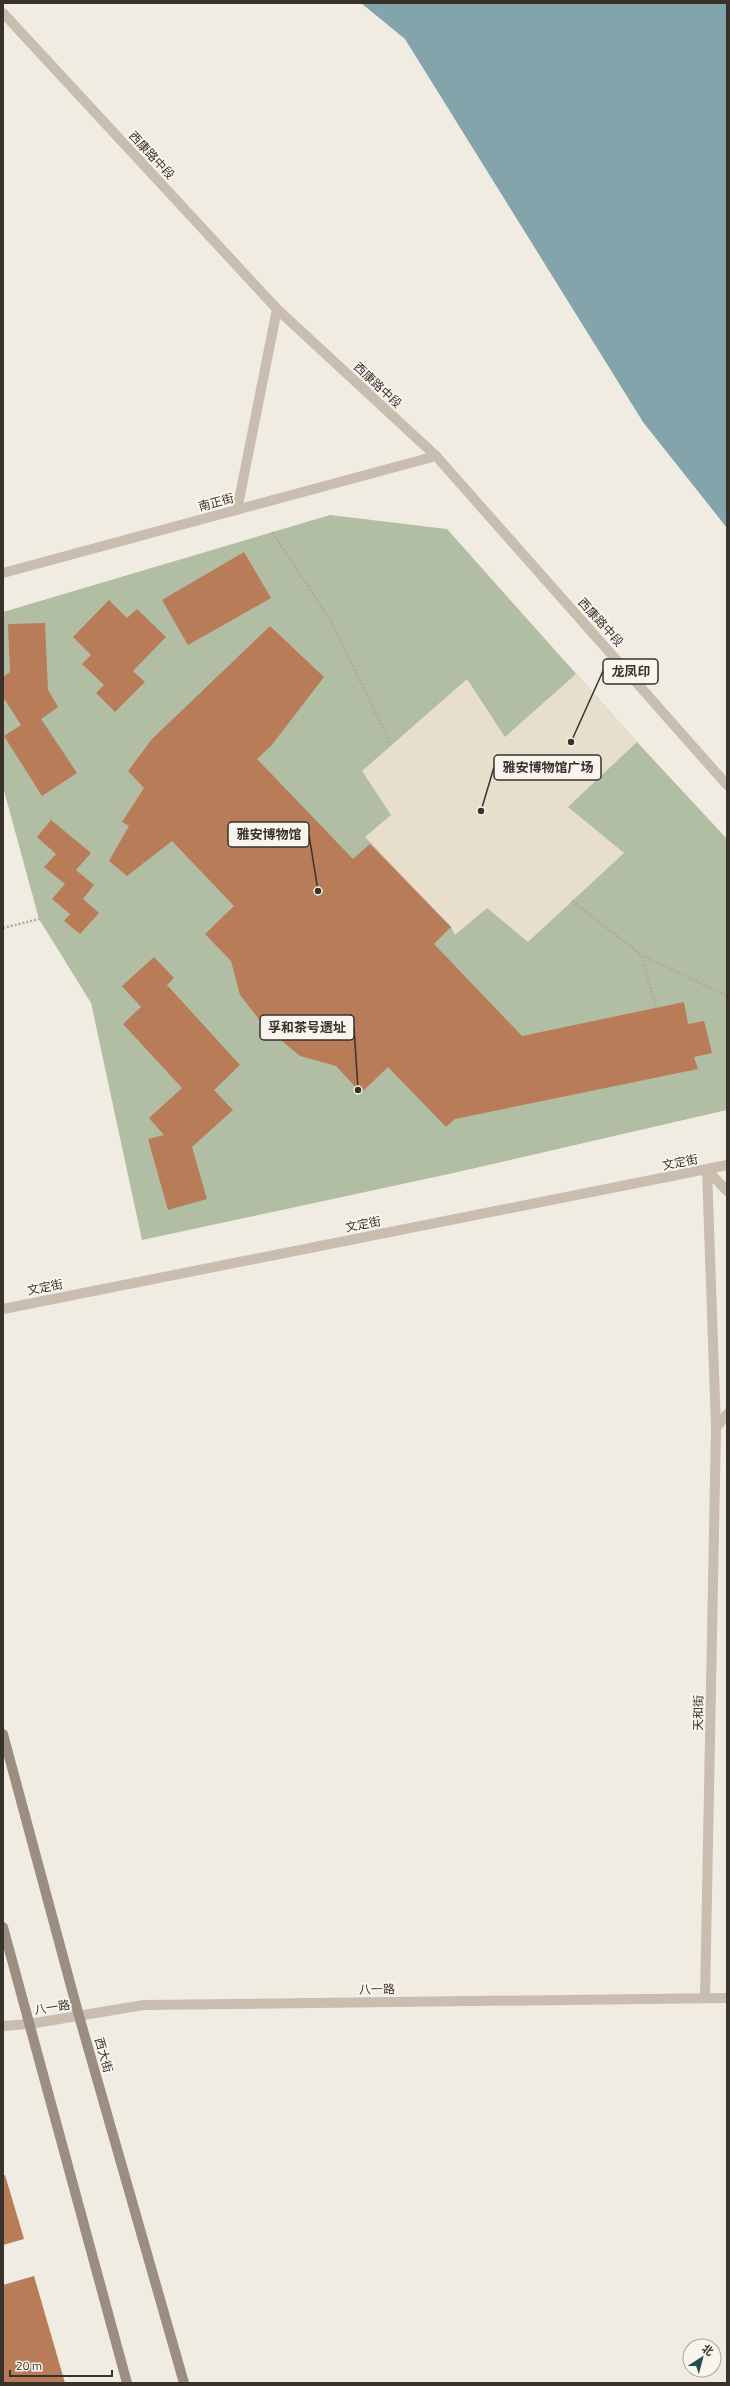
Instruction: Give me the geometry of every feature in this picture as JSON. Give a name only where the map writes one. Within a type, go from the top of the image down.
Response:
[{"type":"main road","name":"西大街","points":[[3,1734],[79,2016],[184,2383]]},
{"type":"main road","points":[[3,1927],[127,2383]]},
{"type":"street","name":"西康路中段","points":[[3,13],[277,309],[436,456],[727,785]]},
{"type":"street","points":[[237,510],[277,309]]},
{"type":"street","name":"南正街","points":[[3,573],[436,456]]},
{"type":"street","name":"文定街","points":[[3,1309],[727,1165]]},
{"type":"street","points":[[707,1170],[727,1191]]},
{"type":"street","name":"天和街","points":[[705,1998],[716,1428],[707,1170]]},
{"type":"street","points":[[716,1428],[727,1414]]},
{"type":"street","name":"八一路","points":[[3,2026],[29,2024],[144,2005],[727,1998]]},
{"type":"path","points":[[272,532],[331,621],[391,745]]},
{"type":"path","points":[[572,901],[642,955],[727,996]]},
{"type":"path","points":[[3,928],[39,919]]},
{"type":"path","points":[[642,955],[656,1008]]},
{"type":"green space","points":[[330,515],[447,529],[637,742],[727,839],[727,1110],[458,1172],[142,1240],[91,1003],[39,919],[3,787],[3,612]]},
{"type":"shaded area","points":[[576,674],[637,742],[568,807],[624,853],[528,942],[487,908],[455,935],[451,927],[365,837],[391,815],[362,771],[467,679],[505,737]]},
{"type":"water","points":[[361,3],[727,3],[727,528],[643,422],[405,39]]},
{"type":"building","points":[[244,552],[271,598],[188,645],[162,600]]},
{"type":"building","points":[[109,600],[127,618],[137,609],[166,637],[133,671],[145,682],[115,712],[96,693],[104,685],[82,664],[91,655],[73,637]]},
{"type":"building","points":[[45,623],[48,690],[58,707],[41,719],[77,773],[42,796],[4,736],[21,725],[3,697],[3,677],[10,672],[8,624]]},
{"type":"building","points":[[270,626],[324,677],[271,746],[257,759],[353,859],[370,844],[451,927],[434,944],[522,1036],[684,1002],[688,1024],[704,1021],[712,1053],[694,1057],[698,1069],[455,1119],[446,1127],[388,1067],[361,1093],[336,1066],[300,1056],[265,1027],[240,995],[231,961],[205,934],[234,906],[172,841],[127,876],[109,861],[129,826],[122,822],[144,788],[128,771],[152,739]]},
{"type":"building","points":[[51,820],[91,853],[76,870],[94,885],[83,899],[99,913],[80,934],[64,921],[70,914],[52,899],[65,884],[44,867],[56,854],[37,837]]},
{"type":"building","points":[[154,957],[174,978],[167,985],[240,1065],[214,1090],[233,1110],[192,1147],[207,1199],[168,1210],[148,1139],[164,1135],[149,1118],[182,1088],[123,1024],[141,1007],[122,986]]},
{"type":"building","points":[[5,2175],[24,2239],[3,2245],[3,2176]]},
{"type":"building","points":[[34,2276],[65,2383],[3,2383],[3,2285]]},
{"type":"place","name":"龙凤印","points":[[571,742]]},
{"type":"place","name":"雅安博物馆广场","points":[[481,811]]},
{"type":"place","name":"雅安博物馆","points":[[318,891]]},
{"type":"place","name":"孚和茶号遗址","points":[[358,1090]]}]
